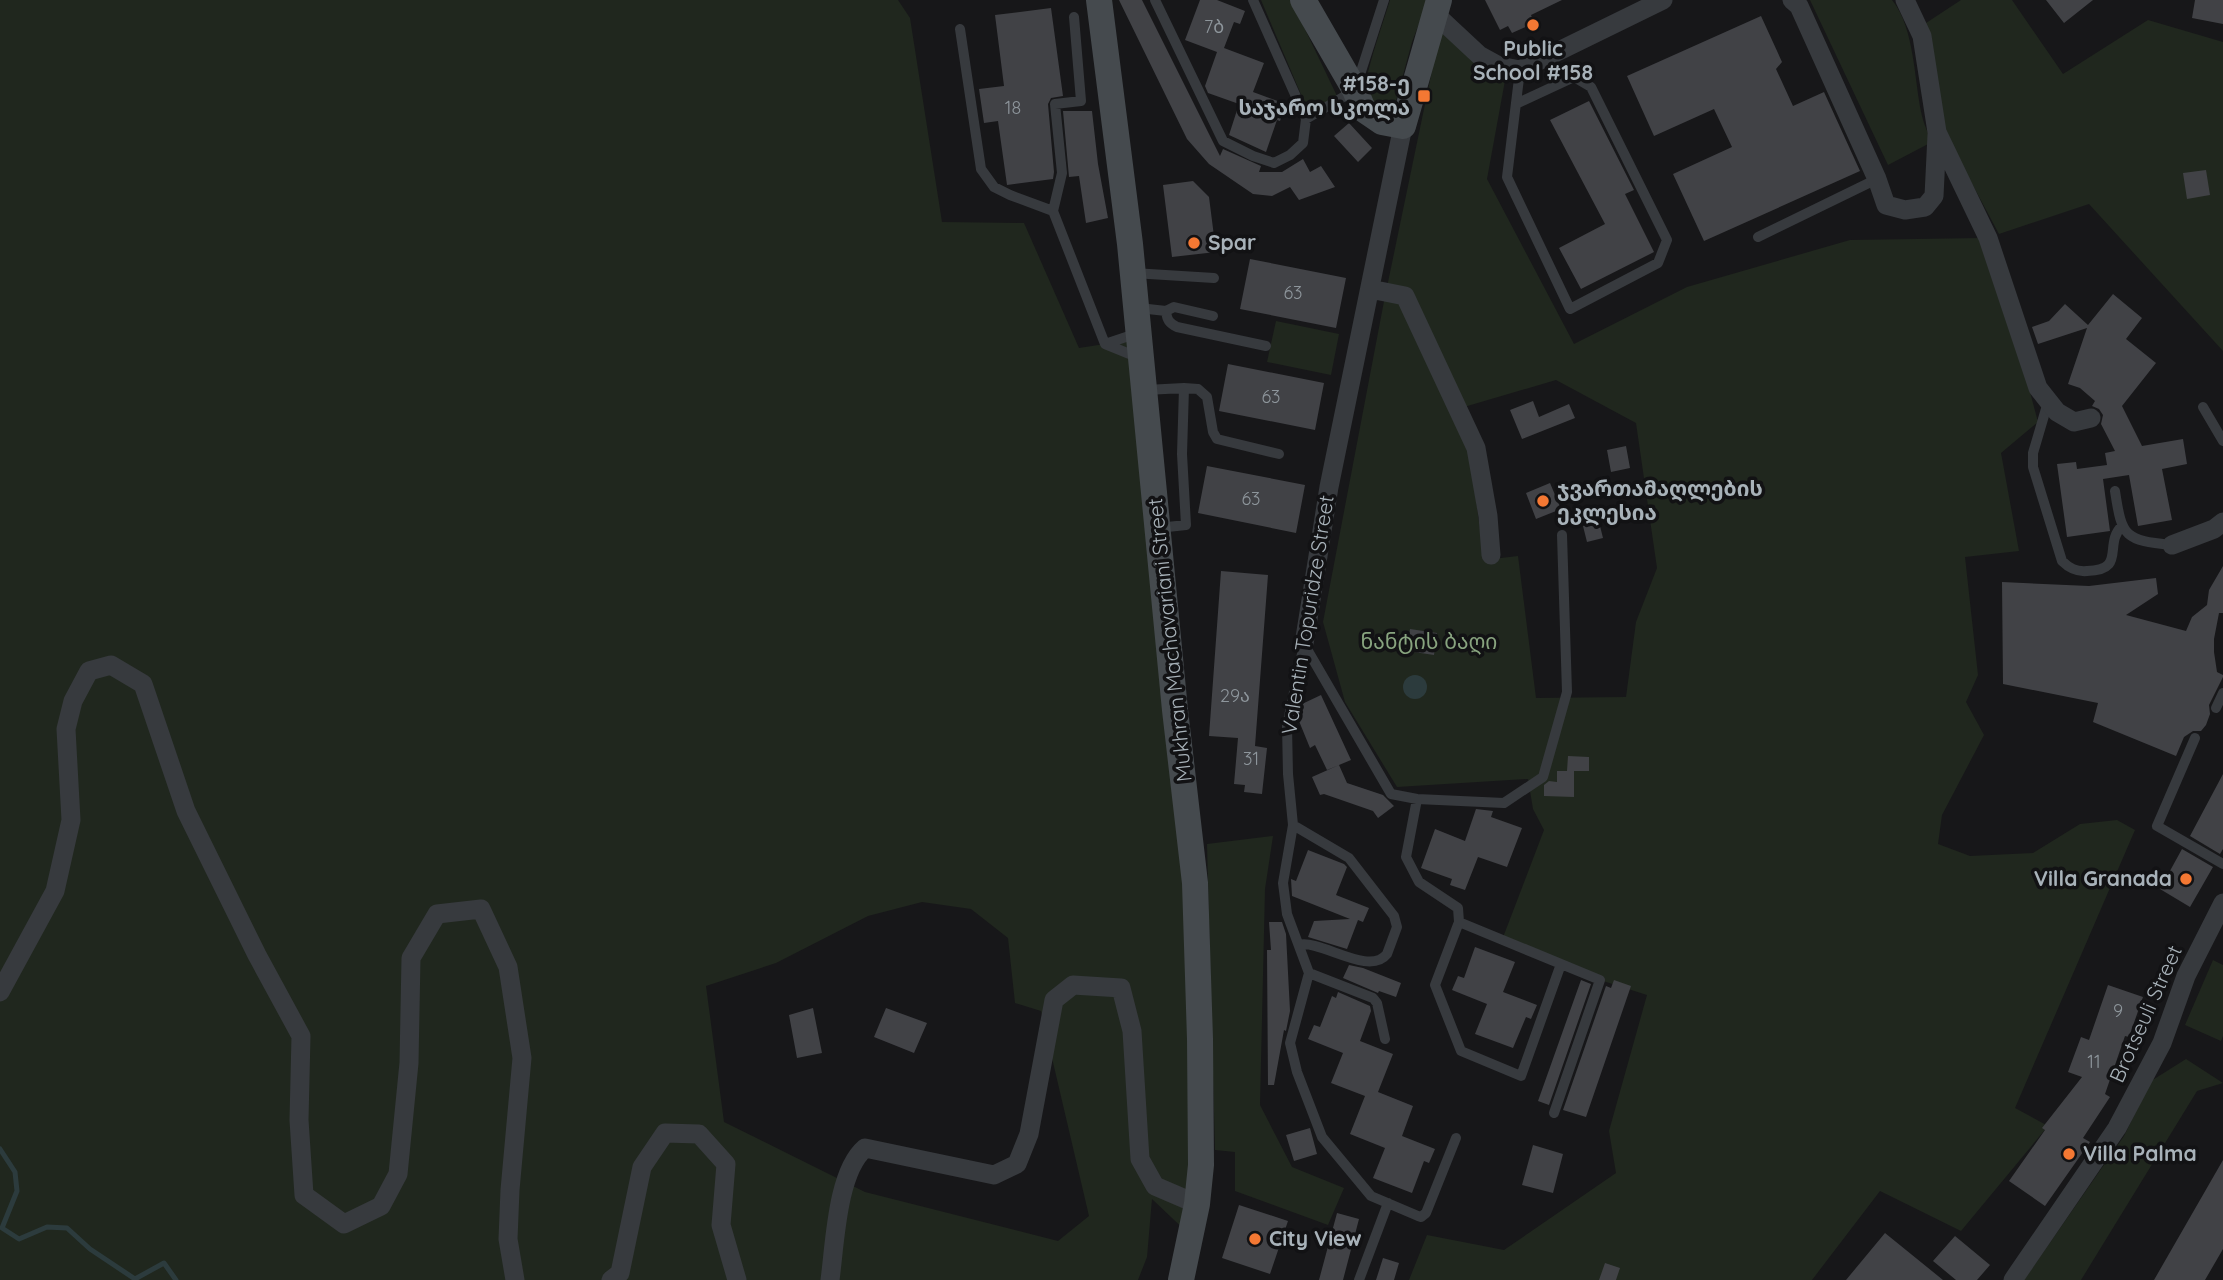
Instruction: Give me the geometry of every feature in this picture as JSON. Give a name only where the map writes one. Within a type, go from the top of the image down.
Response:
[{"type":"main road","name":"Mukhran Machavariani Street","points":[[1100,0],[1137,316],[1175,710],[1195,883],[1201,1165],[1197,1204],[1182,1279]]},
{"type":"main road","points":[[1303,0],[1355,90],[1363,109],[1382,122],[1403,126]]},
{"type":"main road","name":"Valentin Topuridze Street","points":[[1403,126],[1437,7]]},
{"type":"street","points":[[1792,0],[1799,6],[1877,179],[1886,205],[1905,210],[1925,208],[1934,196],[1937,132],[1922,36],[1905,0]]},
{"type":"street","points":[[1437,7],[1479,55],[1499,66],[1520,70],[1657,2]]},
{"type":"street","name":"Valentin Topuridze Street","points":[[1304,644],[1329,486],[1403,126]]},
{"type":"street","points":[[1937,132],[1988,238],[2038,388],[2057,412],[2074,422],[2091,418]]},
{"type":"street","points":[[1370,289],[1405,296],[1476,448],[1488,516],[1491,555]]},
{"type":"street","points":[[2172,545],[2214,529],[2223,522]]},
{"type":"street","points":[[0,992],[55,891],[71,820],[66,729],[73,701],[89,671],[111,664],[143,684],[186,811],[257,955],[301,1036],[299,1120],[304,1195],[344,1224],[381,1206],[398,1174],[409,1063],[411,958],[437,914],[481,909],[508,967],[522,1058],[508,1239],[514,1280]]},
{"type":"street","name":"Brotseuli Street","points":[[2014,1280],[2117,1128],[2162,1043],[2186,975],[2223,903]]},
{"type":"street","points":[[830,1280],[844,1181],[855,1156],[865,1148],[994,1175],[1017,1164],[1029,1134],[1054,1000],[1073,985],[1121,988],[1132,1031],[1140,1158],[1155,1186],[1197,1204]]},
{"type":"street","points":[[611,1280],[620,1273],[642,1167],[664,1133],[699,1134],[726,1164],[721,1225],[737,1280]]},
{"type":"lane","points":[[1156,0],[1223,141],[1253,156],[1275,163],[1290,155],[1303,143],[1306,119],[1253,0]]},
{"type":"lane","points":[[1306,119],[1355,90],[1384,0]]},
{"type":"lane","points":[[1074,17],[1081,102],[1055,104],[1062,173],[1054,211],[1105,344],[1141,358]]},
{"type":"lane","points":[[960,29],[981,169],[994,187],[1054,211]]},
{"type":"lane","points":[[1516,104],[1574,77],[1591,87],[1667,240],[1658,263],[1570,309],[1507,177],[1520,70]]},
{"type":"lane","points":[[1758,237],[1877,179]]},
{"type":"lane","points":[[1132,273],[1214,278]]},
{"type":"lane","points":[[1105,344],[1129,337],[1135,332],[1137,316],[1174,307],[1213,316]]},
{"type":"lane","points":[[1166,311],[1170,324],[1177,327],[1266,346]]},
{"type":"lane","points":[[1158,528],[1186,525],[1182,454],[1184,388]]},
{"type":"lane","points":[[1144,390],[1198,389],[1207,397],[1214,437],[1279,454]]},
{"type":"lane","points":[[2048,401],[2033,453],[2033,467],[2062,561],[2069,568],[2081,572],[2107,567],[2112,560],[2114,535],[2122,526]]},
{"type":"lane","points":[[2203,407],[2223,441]]},
{"type":"lane","points":[[2115,491],[2120,522],[2127,534],[2143,542],[2172,545]]},
{"type":"lane","points":[[1304,644],[1391,794],[1418,799],[1504,803],[1543,777],[1567,692],[1562,534]]},
{"type":"lane","name":"Valentin Topuridze Street","points":[[1304,644],[1287,726],[1293,825],[1283,883],[1287,914],[1309,973]]},
{"type":"lane","points":[[2216,708],[2223,693]]},
{"type":"lane","points":[[2195,738],[2157,825],[2223,864]]},
{"type":"lane","points":[[1418,799],[1406,857],[1419,882],[1458,908],[1459,922],[1434,985],[1461,1051],[1521,1076],[1561,964]]},
{"type":"lane","points":[[1293,825],[1349,858],[1394,916],[1397,927],[1387,954],[1379,961],[1350,959],[1310,944],[1298,945]]},
{"type":"lane","points":[[1459,922],[1601,980],[1554,1113]]},
{"type":"lane","points":[[1385,1039],[1377,1003],[1373,998],[1309,973],[1290,1043],[1297,1072],[1322,1137],[1371,1196],[1418,1216],[1424,1216],[1455,1138]]},
{"type":"lane","points":[[1359,1280],[1388,1203]]},
{"type":"green space","points":[[0,0],[898,0],[910,18],[942,222],[1024,223],[1079,348],[1105,344],[1129,336],[1190,835],[1191,1236],[1152,1199],[1147,1257],[1138,1280],[0,1280]],"holes":[[[922,902],[971,909],[1008,938],[1015,1003],[1041,1011],[1089,1216],[1058,1241],[865,1192],[724,1122],[706,986],[776,963],[868,916]]]},
{"type":"green space","points":[[1261,0],[1291,0],[1337,96],[1308,111]]},
{"type":"green space","points":[[1390,0],[1428,0],[1412,42],[1394,108],[1376,103],[1366,87]]},
{"type":"green space","points":[[1810,0],[1892,0],[1905,25],[1913,55],[1922,116],[1932,142],[1888,165]]},
{"type":"green space","points":[[1961,0],[2012,0],[2063,74],[2148,20],[2223,42],[2223,351],[2089,204],[1999,234],[1947,137],[1923,25]]},
{"type":"green space","name":"ნანტის ბაღი","points":[[1440,32],[1477,61],[1506,75],[1487,179],[1574,344],[1687,287],[1850,240],[1983,238],[2038,422],[2001,453],[2019,551],[1965,557],[1978,675],[1966,702],[1984,735],[1942,815],[1938,844],[1970,856],[2033,853],[2080,824],[2117,820],[2135,830],[2015,1108],[2048,1126],[1961,1231],[1880,1191],[1812,1280],[1409,1280],[1427,1235],[1504,1250],[1616,1173],[1609,1131],[1647,995],[1600,980],[1502,940],[1544,830],[1533,809],[1528,779],[1397,787],[1345,702],[1323,622],[1385,296],[1404,300],[1469,447],[1484,560],[1518,556],[1536,698],[1626,697],[1636,622],[1657,568],[1636,423],[1556,380],[1464,407],[1409,289],[1387,287]]},
{"type":"green space","points":[[1276,321],[1339,334],[1331,375],[1267,362]]},
{"type":"green space","points":[[1273,836],[1265,889],[1260,1105],[1292,1167],[1344,1188],[1328,1225],[1235,1191],[1235,1152],[1215,1150],[1207,844]]},
{"type":"green space","points":[[2213,960],[2223,965],[2221,1041],[2185,1025]]},
{"type":"green space","points":[[2186,1059],[2223,1083],[2197,1091],[2081,1280],[2024,1280],[2124,1136],[2151,1081]]},
{"type":"shaded area","points":[[1415,675],[1423,679],[1427,687],[1423,695],[1415,699],[1407,695],[1403,687],[1407,679]]},
{"type":"building","points":[[1119,0],[1142,0],[1220,156],[1223,149],[1261,166],[1259,172],[1282,172],[1303,159],[1310,172],[1321,166],[1335,187],[1299,200],[1290,187],[1272,196],[1253,194],[1209,164],[1187,139]]},
{"type":"building","points":[[1200,0],[1217,0],[1245,11],[1240,24],[1234,22],[1224,48],[1264,63],[1253,92],[1286,104],[1280,121],[1277,120],[1266,152],[1229,135],[1239,104],[1208,93],[1205,86],[1217,52],[1185,40]]},
{"type":"building","points":[[1485,0],[1562,0],[1531,15],[1534,23],[1512,33],[1508,26],[1500,30]]},
{"type":"building","points":[[2046,0],[2093,0],[2064,23]]},
{"type":"building","points":[[2195,0],[2223,0],[2223,24],[2192,18]]},
{"type":"building","points":[[1051,8],[1063,96],[1051,98],[1048,104],[1053,179],[1007,185],[998,121],[984,123],[979,89],[1004,86],[995,15]]},
{"type":"building","points":[[1761,16],[1782,62],[1776,69],[1793,106],[1824,92],[1860,171],[1704,241],[1673,174],[1732,147],[1714,109],[1654,136],[1627,76]]},
{"type":"building","points":[[1589,101],[1634,190],[1625,194],[1654,252],[1581,289],[1559,248],[1605,224],[1550,120]]},
{"type":"building","points":[[1063,111],[1092,111],[1108,218],[1086,223],[1079,176],[1069,177]]},
{"type":"building","points":[[1349,123],[1372,148],[1358,162],[1334,136]]},
{"type":"building","points":[[2206,170],[2210,195],[2187,199],[2183,173]]},
{"type":"building","points":[[1193,181],[1209,197],[1216,252],[1172,257],[1163,185]]},
{"type":"building","points":[[1250,259],[1346,278],[1336,328],[1240,309]]},
{"type":"building","points":[[2113,294],[2142,318],[2126,339],[2156,363],[2122,406],[2142,446],[2183,439],[2187,464],[2162,469],[2172,520],[2138,526],[2129,475],[2103,479],[2110,531],[2067,537],[2057,464],[2076,462],[2077,469],[2107,465],[2105,453],[2115,451],[2101,424],[2103,415],[2099,409],[2092,406],[2095,401],[2080,388],[2068,384],[2087,328],[2038,344],[2032,327],[2049,321],[2065,304],[2088,325]]},
{"type":"building","points":[[1228,364],[1324,383],[1315,430],[1219,411]]},
{"type":"building","points":[[1533,401],[1539,417],[1569,404],[1575,418],[1522,439],[1510,410]]},
{"type":"building","points":[[1626,446],[1630,468],[1611,472],[1607,450]]},
{"type":"building","points":[[1207,466],[1305,485],[1296,533],[1198,513]]},
{"type":"building","name":"ჯვართამაღლების ეკლესია","points":[[1550,483],[1561,509],[1536,519],[1526,493]]},
{"type":"building","points":[[1599,522],[1603,538],[1587,542],[1583,526]]},
{"type":"building","points":[[2223,566],[2223,613],[2219,613],[2214,652],[2217,672],[2223,677],[2209,705],[2210,714],[2206,725],[2201,731],[2193,731],[2184,737],[2176,756],[2093,722],[2098,703],[2003,684],[2002,582],[2089,586],[2156,578],[2158,594],[2126,615],[2186,631],[2192,617],[2207,605],[2209,590]]},
{"type":"building","points":[[1221,571],[1268,575],[1255,746],[1267,748],[1262,794],[1244,792],[1245,785],[1234,784],[1238,738],[1209,736]]},
{"type":"building","points":[[1410,629],[1437,633],[1434,655],[1407,651]]},
{"type":"building","points":[[1321,695],[1351,760],[1327,770],[1315,745],[1310,748],[1299,721],[1302,704]]},
{"type":"building","points":[[1568,756],[1589,757],[1589,771],[1567,771]]},
{"type":"building","points":[[1339,765],[1347,783],[1383,795],[1394,806],[1378,818],[1373,811],[1324,794],[1320,795],[1312,777]]},
{"type":"building","points":[[1557,771],[1574,771],[1574,797],[1544,796],[1544,785],[1549,781],[1557,782]]},
{"type":"building","points":[[2223,774],[2223,849],[2220,854],[2190,836]]},
{"type":"building","points":[[1476,809],[1493,811],[1491,817],[1522,828],[1507,867],[1478,857],[1465,890],[1450,885],[1452,879],[1421,868],[1435,829],[1465,841]]},
{"type":"building","name":"Villa Granada","points":[[2182,849],[2213,867],[2190,907],[2160,889]]},
{"type":"building","points":[[1308,850],[1344,864],[1347,867],[1336,895],[1369,908],[1363,922],[1358,920],[1347,949],[1308,937],[1314,921],[1350,919],[1292,896],[1291,879],[1296,881]]},
{"type":"building","points":[[1269,922],[1282,922],[1286,934],[1290,1011],[1274,1085],[1268,1085],[1267,950],[1271,950]]},
{"type":"building","points":[[1475,947],[1515,962],[1503,992],[1537,1005],[1531,1019],[1526,1017],[1513,1048],[1475,1034],[1487,1004],[1452,990],[1458,976],[1464,978]]},
{"type":"building","points":[[1349,965],[1401,983],[1396,997],[1379,991],[1378,993],[1343,978]]},
{"type":"building","points":[[1581,980],[1591,984],[1549,1105],[1538,1101]]},
{"type":"building","points":[[1614,980],[1631,986],[1586,1117],[1563,1110],[1606,986],[1611,988]]},
{"type":"building","points":[[2108,985],[2143,997],[2129,1037],[2125,1036],[2105,1094],[2110,1097],[2083,1138],[2090,1142],[2045,1206],[2009,1181],[2045,1130],[2042,1128],[2082,1077],[2068,1072],[2081,1037],[2089,1040]]},
{"type":"building","points":[[1338,992],[1370,1006],[1371,1011],[1360,1041],[1393,1054],[1378,1092],[1413,1106],[1402,1136],[1435,1149],[1429,1163],[1424,1161],[1412,1193],[1373,1178],[1385,1148],[1350,1134],[1365,1096],[1331,1083],[1343,1053],[1308,1039],[1314,1025],[1320,1027],[1332,996],[1336,998]]},
{"type":"building","points":[[813,1008],[822,1053],[797,1058],[789,1015]]},
{"type":"building","points":[[886,1008],[927,1023],[914,1053],[874,1037]]},
{"type":"building","points":[[1310,1128],[1317,1154],[1294,1161],[1286,1135]]},
{"type":"building","points":[[1533,1145],[1563,1154],[1553,1193],[1522,1185]]},
{"type":"building","points":[[2223,1160],[2223,1249],[2205,1280],[2154,1280]]},
{"type":"building","name":"City View","points":[[1239,1205],[1288,1221],[1270,1274],[1222,1258]]},
{"type":"building","points":[[1337,1213],[1359,1219],[1343,1280],[1319,1280]]},
{"type":"building","points":[[1885,1233],[1943,1280],[1846,1280]]},
{"type":"building","points":[[1955,1236],[1990,1265],[1977,1280],[1956,1280],[1933,1261]]},
{"type":"building","points":[[1383,1258],[1399,1263],[1394,1280],[1376,1280]]},
{"type":"building","points":[[1605,1263],[1620,1268],[1616,1280],[1599,1280]]},
{"type":"waterway","points":[[0,1149],[15,1172],[17,1191],[2,1228],[19,1239],[47,1227],[67,1228],[90,1249],[135,1279],[164,1263],[176,1280]]},
{"type":"place","name":"Public School #158","points":[[1533,25]]},
{"type":"place","name":"#158-ე საჯარო სკოლა","points":[[1424,96]]},
{"type":"place","name":"Spar","points":[[1194,243]]},
{"type":"place","name":"ჯვართამაღლების ეკლესია","points":[[1543,501]]},
{"type":"place","name":"Villa Granada","points":[[2186,879]]},
{"type":"place","name":"Villa Palma","points":[[2069,1154]]},
{"type":"place","name":"City View","points":[[1255,1239]]}]
